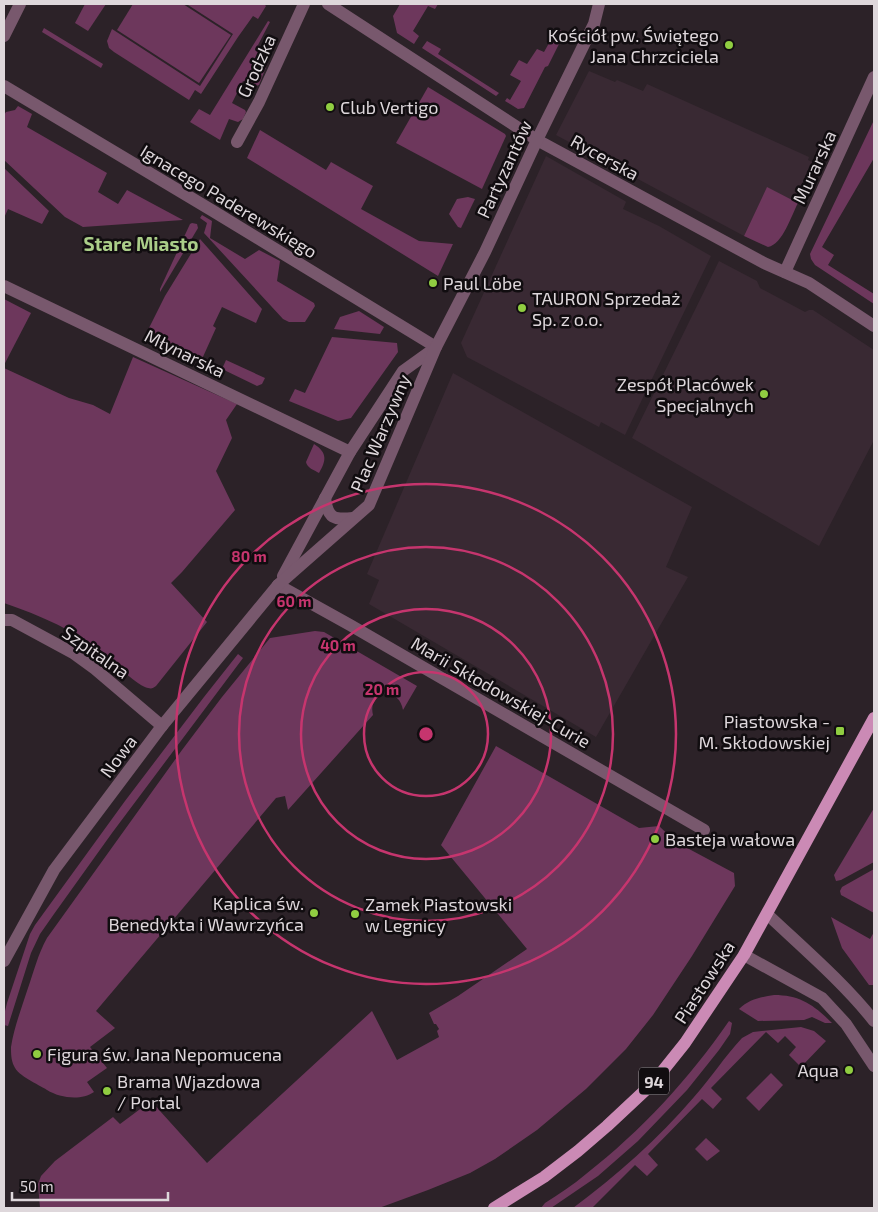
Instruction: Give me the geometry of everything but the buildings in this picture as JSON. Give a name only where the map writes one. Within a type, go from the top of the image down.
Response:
[{"type":"main road","name":"Piastowska","points":[[494,1208],[544,1177],[578,1151],[653,1083],[685,1044],[744,955],[874,718]]},
{"type":"street","points":[[4,36],[20,4]]},
{"type":"street","name":"Grodzka","points":[[237,142],[259,102],[304,4]]},
{"type":"street","name":"Rycerska","points":[[328,4],[537,140],[764,263],[809,283],[874,326]]},
{"type":"street","name":"Partyzantów","points":[[436,347],[485,252],[594,24],[599,4]]},
{"type":"street","name":"Murarska","points":[[784,272],[874,77]]},
{"type":"street","name":"Ignacego Paderewskiego","points":[[4,86],[436,347]]},
{"type":"street","name":"Młynarska","points":[[4,286],[350,452]]},
{"type":"street","points":[[278,585],[350,452],[403,371],[436,347]]},
{"type":"street","name":"Plac Warzywny","points":[[278,585],[369,505],[436,347]]},
{"type":"street","points":[[325,498],[326,510],[332,518],[339,520],[353,518]]},
{"type":"street","name":"Nowa","points":[[4,961],[54,870],[162,726],[278,585]]},
{"type":"street","name":"Marii Skłodowskiej-Curie","points":[[278,585],[704,830]]},
{"type":"street","name":"Szpitalna","points":[[4,620],[12,620],[95,668],[162,726]]},
{"type":"street","points":[[767,914],[865,1009],[874,1021]]},
{"type":"street","points":[[744,955],[822,998],[846,1024],[874,1066]]},
{"type":"shaded area","points":[[85,4],[106,4],[88,31],[75,23]]},
{"type":"shaded area","points":[[133,4],[183,4],[231,35],[199,83],[117,30]]},
{"type":"shaded area","points":[[189,4],[264,4],[266,6],[258,19],[253,16],[201,94],[195,90],[189,100],[114,52],[109,48],[107,41],[112,29],[200,86],[233,34]]},
{"type":"shaded area","points":[[400,4],[438,4],[435,9],[428,6],[413,31],[419,36],[414,44],[397,33],[393,16]]},
{"type":"shaded area","points":[[268,21],[270,22],[258,45],[272,52],[259,85],[256,86],[243,81],[232,103],[246,112],[243,119],[238,122],[229,119],[220,140],[190,122],[199,109],[210,115]]},
{"type":"shaded area","points":[[44,28],[103,64],[101,68],[42,32]]},
{"type":"shaded area","points":[[557,29],[562,31],[563,36],[524,108],[518,109],[505,101],[507,98],[510,100],[521,81],[510,75],[519,60],[527,64],[537,49],[544,52]]},
{"type":"shaded area","points":[[427,41],[441,49],[438,54],[499,93],[496,96],[422,48]]},
{"type":"shaded area","points":[[589,71],[643,91],[647,84],[809,157],[808,160],[816,164],[798,203],[767,188],[744,236],[556,135]]},
{"type":"shaded area","points":[[428,87],[505,134],[506,136],[482,189],[396,143]]},
{"type":"shaded area","points":[[18,106],[32,114],[27,127],[107,173],[98,192],[118,204],[127,190],[183,220],[83,227],[65,217],[4,160],[4,115],[6,112],[15,110]]},
{"type":"shaded area","points":[[874,120],[874,158],[822,247],[834,255],[828,265],[874,294],[874,304],[815,265],[810,254]]},
{"type":"shaded area","points":[[260,130],[326,170],[331,162],[373,186],[361,209],[419,241],[453,244],[438,276],[247,158]]},
{"type":"shaded area","points":[[546,156],[625,201],[623,209],[659,226],[711,256],[625,435],[601,422],[599,427],[467,357],[461,343]]},
{"type":"shaded area","points":[[4,168],[49,211],[42,224],[8,209],[4,218]]},
{"type":"shaded area","points":[[767,187],[798,203],[778,241],[768,247],[744,236]]},
{"type":"shaded area","points":[[468,197],[475,199],[461,228],[458,227],[449,214],[457,199]]},
{"type":"shaded area","points":[[202,215],[212,221],[210,238],[245,259],[259,250],[280,261],[277,281],[314,303],[315,306],[305,322],[289,322],[283,319],[204,233],[207,223],[200,218]]},
{"type":"shaded area","points":[[190,224],[197,224],[198,228],[160,292]]},
{"type":"shaded area","points":[[200,239],[262,309],[256,323],[222,307],[213,326],[216,328],[202,359],[147,332],[165,296]]},
{"type":"shaded area","name":"Zespół Placówek Specjalnych","points":[[719,261],[757,281],[760,288],[805,312],[813,310],[874,350],[874,440],[819,546],[632,438]]},
{"type":"shaded area","points":[[4,299],[31,313],[4,365]]},
{"type":"shaded area","points":[[359,311],[384,327],[380,334],[334,329],[340,317]]},
{"type":"shaded area","points":[[332,337],[397,343],[398,352],[351,418],[338,421],[289,401],[295,389],[305,393]]},
{"type":"shaded area","points":[[133,357],[237,404],[226,420],[232,438],[216,471],[235,510],[171,583],[207,622],[153,688],[144,687],[83,638],[44,618],[4,603],[4,368],[69,398],[93,405],[110,414]]},
{"type":"shaded area","points":[[226,360],[265,378],[262,384],[257,386],[222,369]]},
{"type":"shaded area","points":[[453,373],[692,507],[666,567],[688,577],[596,737],[369,604],[379,580],[367,574]]},
{"type":"shaded area","points":[[314,444],[324,454],[323,465],[319,473],[309,467],[306,462]]},
{"type":"shaded area","points":[[315,631],[324,632],[417,686],[403,710],[396,697],[390,694],[379,696],[372,707],[373,715],[288,810],[285,796],[276,798],[96,1011],[115,1028],[90,1047],[107,1068],[87,1082],[94,1092],[83,1097],[64,1097],[52,1093],[24,1076],[14,1066],[11,1047],[21,1010],[47,938],[182,750],[270,638]]},
{"type":"shaded area","points":[[238,654],[243,658],[112,833],[40,934],[31,953],[8,1026],[4,1025],[7,1003],[30,934],[35,925],[125,801]]},
{"type":"shaded area","points":[[496,746],[639,828],[659,826],[676,842],[734,873],[735,886],[653,1015],[626,1049],[586,1089],[537,1130],[495,1159],[470,1173],[379,1208],[40,1208],[38,1184],[41,1176],[55,1161],[113,1117],[120,1124],[151,1101],[207,1163],[372,1011],[397,1060],[439,1037],[437,1031],[439,1029],[434,1024],[429,1013],[458,996],[527,949],[441,845]]},
{"type":"shaded area","points":[[874,808],[874,862],[836,881],[834,875]]},
{"type":"shaded area","points":[[874,869],[874,913],[841,895],[840,891],[842,887]]},
{"type":"shaded area","points":[[831,917],[870,939],[874,932],[874,985],[869,985],[842,948]]},
{"type":"shaded area","points":[[774,995],[783,995],[806,1002],[832,1023],[825,1023],[812,1017],[804,1020],[758,1021],[739,1009],[751,1001]]},
{"type":"shaded area","points":[[729,1021],[732,1023],[730,1034],[719,1050],[687,1090],[638,1141],[598,1176],[551,1208],[541,1208],[545,1203],[576,1182],[645,1122],[681,1084]]},
{"type":"shaded area","points":[[801,1027],[814,1031],[826,1041],[801,1067],[789,1055],[796,1047],[785,1036],[778,1043],[766,1032],[711,1088],[722,1099],[713,1109],[702,1099],[648,1154],[658,1165],[647,1176],[635,1165],[592,1208],[573,1208],[605,1183],[666,1127],[700,1090],[742,1038],[753,1032]]},
{"type":"shaded area","points":[[771,1073],[783,1085],[759,1111],[746,1098]]},
{"type":"shaded area","points":[[706,1138],[720,1151],[707,1161],[695,1149]]},
{"type":"place","name":"Kościół pw. Świętego Jana Chrzciciela","points":[[729,45]]},
{"type":"place","name":"Club Vertigo","points":[[330,107]]},
{"type":"place","name":"Paul Löbe","points":[[433,283]]},
{"type":"place","name":"TAURON Sprzedaż Sp. z o.o.","points":[[522,308]]},
{"type":"place","name":"Zespół Placówek Specjalnych","points":[[764,394]]},
{"type":"place","name":"Piastowska - M. Skłodowskiej","points":[[840,731]]},
{"type":"place","name":"Basteja wałowa","points":[[655,839]]},
{"type":"place","name":"Kaplica św. Benedykta i Wawrzyńca","points":[[314,913]]},
{"type":"place","name":"Zamek Piastowski w Legnicy","points":[[355,914]]},
{"type":"place","name":"Figura św. Jana Nepomucena","points":[[37,1054]]},
{"type":"place","name":"Aqua","points":[[849,1070]]},
{"type":"place","name":"Brama Wjazdowa / Portal","points":[[107,1091]]},
{"type":"district","name":"Stare Miasto","points":[[141,243]]}]
